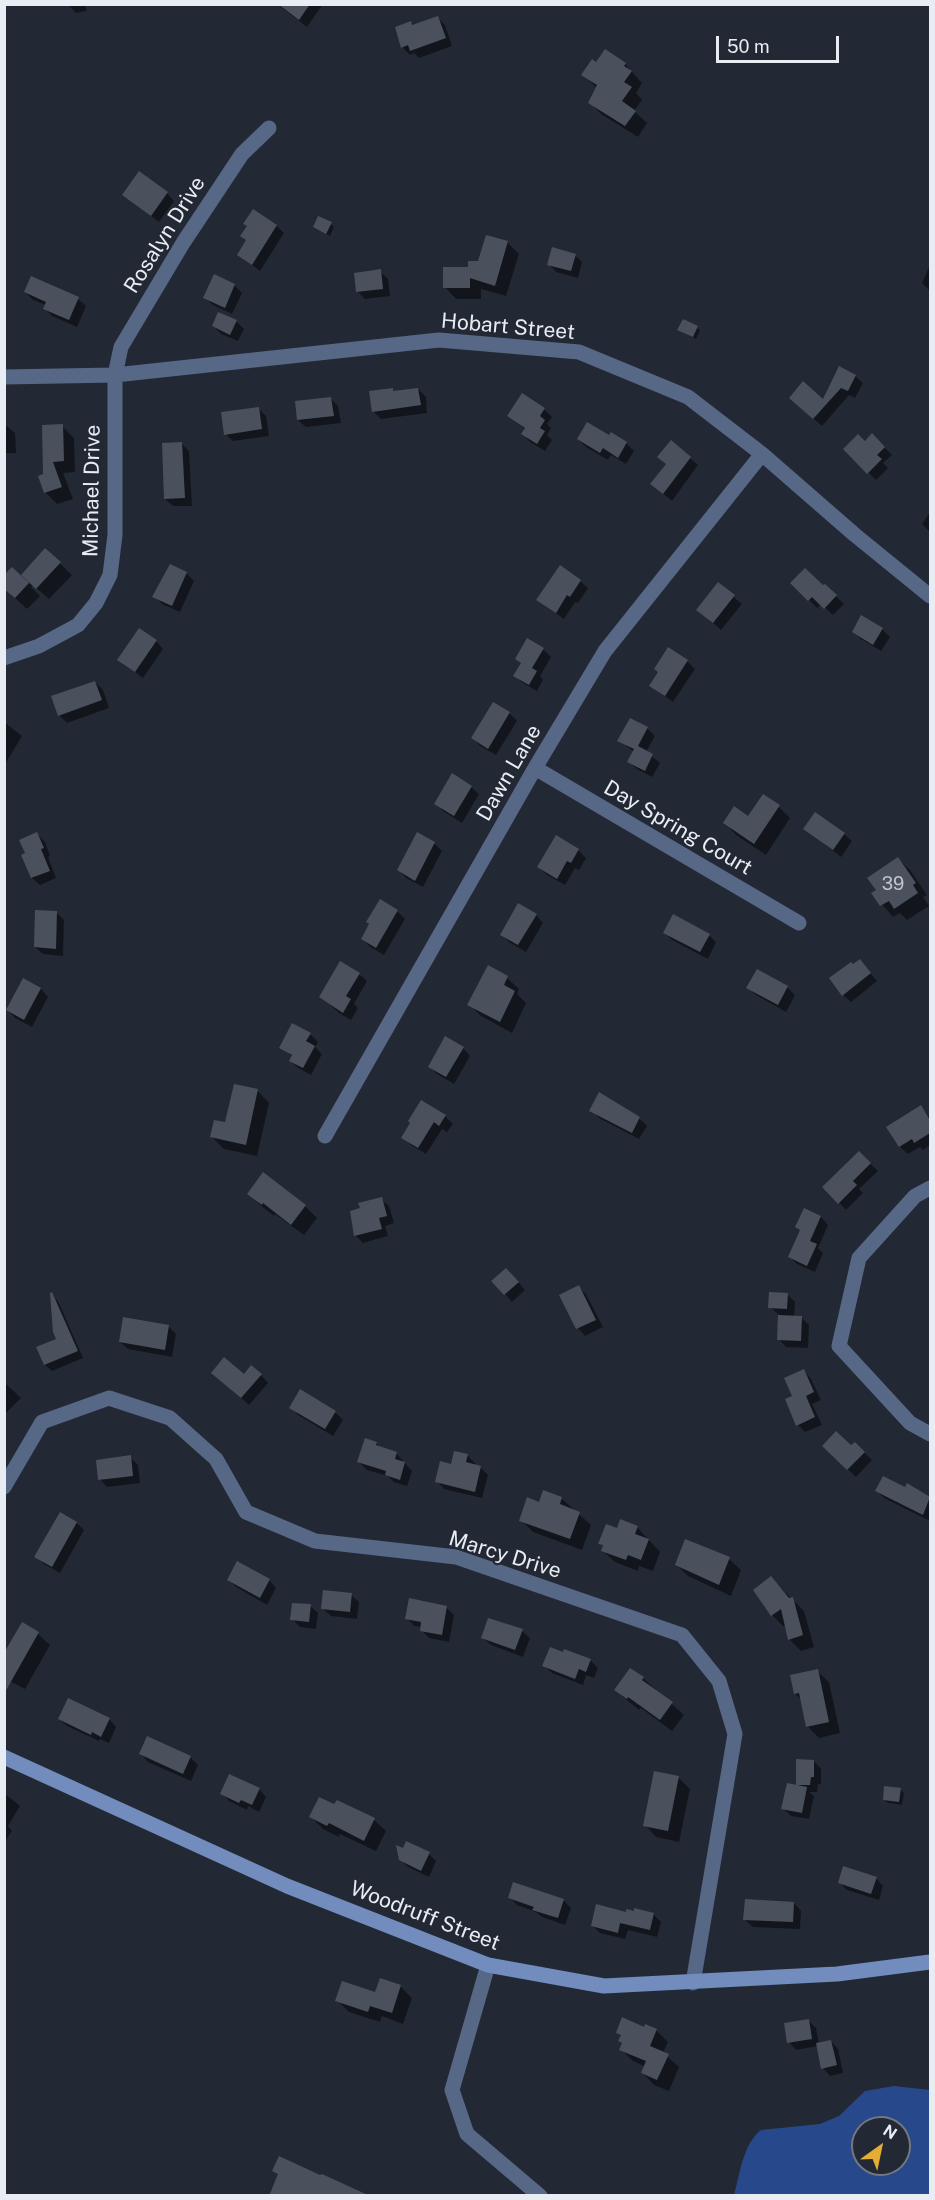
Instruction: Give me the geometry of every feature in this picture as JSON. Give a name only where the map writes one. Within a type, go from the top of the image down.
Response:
[{"type":"street","name":"Rosalyn Drive","points":[[115,375],[121,347],[183,243],[242,154],[269,128]]},
{"type":"street","name":"Hobart Street","points":[[4,377],[115,375],[439,340],[579,352],[688,397],[762,454],[855,535],[930,596]]},
{"type":"street","name":"Michael Drive","points":[[4,658],[39,646],[78,625],[96,603],[110,574],[115,535],[115,375]]},
{"type":"street","name":"Dawn Lane","points":[[325,1136],[535,768],[605,651],[762,454]]},
{"type":"street","name":"Day Spring Court","points":[[535,768],[799,923]]},
{"type":"street","points":[[930,1188],[915,1196],[859,1258],[839,1346],[910,1423],[930,1434]]},
{"type":"street","name":"Marcy Drive","points":[[4,1487],[42,1422],[109,1398],[170,1418],[216,1460],[246,1512],[315,1541],[456,1557],[682,1635],[719,1682],[735,1734],[693,1983]]},
{"type":"street","name":"Woodruff Street","points":[[4,1757],[287,1886],[488,1965],[604,1986],[837,1974],[930,1962]]},
{"type":"street","points":[[488,1965],[452,2090],[467,2134],[540,2196]]},
{"type":"water","points":[[894,2086],[930,2090],[930,2195],[734,2195],[746,2151],[761,2130],[820,2124],[839,2116],[865,2091]]},
{"type":"building","points":[[278,4],[310,4],[299,20]]},
{"type":"building","points":[[438,16],[446,38],[410,51],[408,45],[401,48],[395,27],[411,21],[412,25]]},
{"type":"building","points":[[605,49],[626,63],[624,66],[632,71],[624,82],[632,87],[622,101],[636,111],[625,126],[588,103],[597,85],[581,75],[592,59],[596,62]]},
{"type":"building","points":[[139,171],[168,192],[151,216],[122,195]]},
{"type":"building","points":[[253,209],[277,225],[252,265],[237,255],[246,240],[240,236],[247,226],[243,224]]},
{"type":"building","points":[[318,216],[332,222],[326,234],[313,227]]},
{"type":"building","points":[[486,235],[508,241],[495,286],[470,278],[470,288],[443,288],[443,267],[468,267],[468,261],[478,261]]},
{"type":"building","points":[[552,247],[576,254],[571,271],[547,265]]},
{"type":"building","points":[[381,269],[383,289],[356,292],[354,273]]},
{"type":"building","points":[[214,274],[235,284],[225,308],[203,298]]},
{"type":"building","points":[[31,276],[79,297],[69,320],[43,309],[46,302],[24,292]]},
{"type":"building","points":[[218,312],[237,320],[230,335],[212,326]]},
{"type":"building","points":[[683,319],[698,326],[693,337],[677,330]]},
{"type":"building","points":[[839,366],[856,375],[848,391],[841,388],[813,419],[789,398],[803,381],[823,399]]},
{"type":"building","points":[[393,388],[393,391],[418,388],[421,405],[372,412],[369,391]]},
{"type":"building","points":[[522,393],[545,408],[540,416],[545,420],[540,428],[545,431],[537,444],[521,434],[525,428],[507,416]]},
{"type":"building","points":[[331,397],[334,416],[297,420],[295,401]]},
{"type":"building","points":[[259,407],[262,429],[224,435],[221,412]]},
{"type":"building","points":[[587,422],[627,442],[618,458],[603,448],[600,453],[577,439]]},
{"type":"building","points":[[63,424],[64,461],[53,462],[62,487],[44,493],[38,476],[43,474],[42,425]]},
{"type":"building","points":[[872,433],[885,447],[877,455],[882,459],[867,474],[843,449],[858,434],[865,441]]},
{"type":"building","points":[[671,440],[691,457],[663,494],[650,484],[666,464],[657,457]]},
{"type":"building","points":[[182,442],[185,498],[164,499],[162,443]]},
{"type":"building","points":[[45,548],[61,562],[36,589],[21,575]]},
{"type":"building","points":[[170,564],[187,572],[172,606],[152,597]]},
{"type":"building","points":[[560,565],[581,580],[570,597],[567,595],[556,613],[536,600]]},
{"type":"building","points":[[12,567],[29,583],[15,598],[4,589],[4,575]]},
{"type":"building","points":[[805,568],[837,595],[824,609],[812,597],[808,601],[790,583]]},
{"type":"building","points":[[718,582],[735,595],[713,623],[696,610]]},
{"type":"building","points":[[861,615],[883,628],[873,645],[852,632]]},
{"type":"building","points":[[139,628],[157,640],[135,672],[117,660]]},
{"type":"building","points":[[527,638],[544,648],[532,668],[537,671],[529,685],[513,676],[521,663],[515,659]]},
{"type":"building","points":[[668,647],[688,660],[665,696],[649,686],[658,672],[654,669]]},
{"type":"building","points":[[95,681],[102,700],[58,716],[51,696]]},
{"type":"building","points":[[493,702],[510,712],[488,749],[471,738]]},
{"type":"building","points":[[630,718],[648,727],[638,746],[653,754],[645,771],[627,762],[634,749],[617,741]]},
{"type":"building","points":[[452,773],[472,786],[454,816],[434,804]]},
{"type":"building","points":[[763,794],[780,805],[754,844],[723,823],[734,806],[748,816]]},
{"type":"building","points":[[815,812],[845,833],[833,850],[803,829]]},
{"type":"building","points":[[37,832],[50,871],[31,878],[21,855],[25,853],[19,840]]},
{"type":"building","points":[[417,832],[435,842],[415,881],[397,870]]},
{"type":"building","points":[[556,835],[579,849],[571,863],[567,861],[557,879],[537,867]]},
{"type":"building","points":[[898,857],[916,883],[913,885],[918,893],[894,909],[889,901],[880,906],[871,893],[876,890],[867,878]]},
{"type":"building","points":[[380,899],[398,910],[376,948],[361,939],[369,924],[366,922]]},
{"type":"building","points":[[518,903],[537,914],[518,945],[500,935]]},
{"type":"building","points":[[35,910],[57,911],[56,949],[34,947]]},
{"type":"building","points":[[673,914],[710,934],[700,952],[663,933]]},
{"type":"building","points":[[860,959],[871,973],[842,996],[829,978],[851,962],[853,964]]},
{"type":"building","points":[[340,961],[360,973],[346,996],[351,999],[343,1013],[319,997]]},
{"type":"building","points":[[488,965],[508,976],[504,985],[515,991],[500,1022],[467,1005]]},
{"type":"building","points":[[757,969],[788,986],[778,1005],[746,988]]},
{"type":"building","points":[[23,978],[41,988],[24,1020],[6,1010]]},
{"type":"building","points":[[292,1023],[311,1033],[306,1041],[315,1046],[303,1068],[289,1061],[292,1055],[279,1048]]},
{"type":"building","points":[[445,1036],[464,1047],[446,1077],[428,1067]]},
{"type":"building","points":[[234,1084],[258,1089],[246,1145],[210,1137],[214,1120],[225,1122]]},
{"type":"building","points":[[599,1092],[640,1117],[632,1133],[589,1111]]},
{"type":"building","points":[[421,1100],[446,1115],[439,1126],[434,1122],[418,1148],[401,1138]]},
{"type":"building","points":[[921,1105],[930,1120],[930,1133],[914,1143],[912,1139],[899,1147],[886,1127]]},
{"type":"building","points":[[859,1151],[871,1163],[853,1181],[857,1185],[838,1204],[822,1187]]},
{"type":"building","points":[[263,1172],[306,1205],[291,1225],[263,1203],[262,1205],[247,1194]]},
{"type":"building","points":[[382,1197],[387,1216],[379,1218],[382,1229],[354,1236],[350,1211],[360,1208],[358,1203]]},
{"type":"building","points":[[804,1208],[821,1216],[810,1241],[817,1244],[807,1266],[788,1257],[800,1230],[795,1227]]},
{"type":"building","points":[[506,1268],[519,1282],[504,1295],[491,1281]]},
{"type":"building","points":[[579,1285],[596,1320],[576,1329],[559,1295]]},
{"type":"building","points":[[52,1292],[78,1351],[44,1365],[36,1347],[56,1339],[53,1332],[50,1293]]},
{"type":"building","points":[[769,1292],[788,1293],[787,1309],[768,1308]]},
{"type":"building","points":[[778,1315],[802,1316],[801,1341],[777,1340]]},
{"type":"building","points":[[123,1317],[169,1325],[165,1350],[119,1342]]},
{"type":"building","points":[[224,1357],[244,1374],[251,1365],[262,1374],[241,1398],[211,1373]]},
{"type":"building","points":[[804,1369],[814,1392],[806,1396],[815,1417],[796,1426],[785,1399],[792,1396],[784,1378]]},
{"type":"building","points":[[300,1389],[336,1411],[325,1429],[289,1408]]},
{"type":"building","points":[[836,1431],[851,1445],[855,1442],[865,1452],[847,1470],[822,1446]]},
{"type":"building","points":[[365,1438],[377,1442],[376,1445],[397,1452],[395,1459],[405,1462],[400,1480],[385,1475],[386,1471],[357,1462]]},
{"type":"building","points":[[454,1451],[468,1454],[466,1462],[481,1466],[475,1492],[435,1482],[440,1461],[451,1464]]},
{"type":"building","points":[[131,1455],[133,1476],[98,1480],[96,1460]]},
{"type":"building","points":[[883,1476],[905,1487],[907,1483],[930,1497],[923,1515],[875,1491]]},
{"type":"building","points":[[543,1490],[562,1497],[560,1504],[580,1512],[570,1539],[519,1521],[527,1497],[539,1502]]},
{"type":"building","points":[[60,1512],[77,1522],[52,1567],[34,1557]]},
{"type":"building","points":[[620,1519],[638,1526],[635,1534],[649,1539],[641,1560],[628,1555],[626,1560],[601,1551],[603,1545],[598,1544],[606,1524],[617,1528]]},
{"type":"building","points":[[685,1539],[730,1557],[719,1585],[675,1565]]},
{"type":"building","points":[[237,1561],[270,1579],[260,1598],[227,1580]]},
{"type":"building","points":[[771,1576],[789,1598],[793,1597],[803,1635],[788,1640],[781,1609],[771,1616],[753,1590]]},
{"type":"building","points":[[323,1590],[352,1593],[350,1612],[321,1609]]},
{"type":"building","points":[[409,1598],[447,1606],[442,1635],[420,1631],[421,1622],[405,1619]]},
{"type":"building","points":[[292,1603],[311,1604],[309,1622],[290,1620]]},
{"type":"building","points":[[488,1618],[523,1629],[515,1650],[481,1638]]},
{"type":"building","points":[[22,1622],[39,1632],[4,1694],[4,1653]]},
{"type":"building","points":[[550,1647],[563,1652],[564,1649],[591,1659],[586,1672],[579,1669],[575,1679],[542,1666]]},
{"type":"building","points":[[630,1668],[644,1677],[642,1680],[673,1702],[660,1720],[614,1690]]},
{"type":"building","points":[[818,1669],[829,1722],[806,1727],[799,1693],[794,1694],[790,1675]]},
{"type":"building","points":[[68,1698],[110,1718],[101,1737],[92,1732],[91,1735],[58,1719]]},
{"type":"building","points":[[147,1736],[191,1756],[183,1774],[139,1754]]},
{"type":"building","points":[[796,1759],[814,1760],[814,1777],[811,1777],[810,1785],[796,1785]]},
{"type":"building","points":[[654,1771],[679,1776],[668,1831],[643,1826]]},
{"type":"building","points":[[229,1774],[260,1788],[252,1805],[241,1800],[239,1803],[220,1794]]},
{"type":"building","points":[[787,1783],[807,1787],[802,1813],[781,1809]]},
{"type":"building","points":[[884,1786],[901,1788],[899,1802],[883,1800]]},
{"type":"building","points":[[319,1797],[334,1804],[337,1800],[375,1818],[364,1841],[329,1823],[327,1826],[309,1817]]},
{"type":"building","points":[[406,1841],[430,1852],[421,1871],[399,1860],[396,1845],[403,1848]]},
{"type":"building","points":[[843,1866],[877,1877],[871,1894],[838,1883]]},
{"type":"building","points":[[513,1882],[564,1899],[558,1918],[532,1910],[534,1907],[508,1898]]},
{"type":"building","points":[[745,1899],[794,1902],[793,1922],[743,1920]]},
{"type":"building","points":[[596,1904],[626,1912],[626,1909],[634,1911],[634,1908],[654,1913],[650,1930],[620,1923],[618,1933],[591,1926]]},
{"type":"building","points":[[380,1978],[401,1985],[392,2013],[370,2006],[368,2012],[335,2001],[342,1981],[375,1992]]},
{"type":"building","points":[[622,2017],[644,2027],[645,2024],[657,2029],[650,2046],[669,2054],[657,2080],[641,2073],[646,2061],[619,2050],[622,2043],[618,2041],[621,2035],[616,2033]]},
{"type":"building","points":[[809,2019],[812,2039],[787,2043],[784,2023]]},
{"type":"building","points":[[831,2040],[837,2065],[821,2069],[816,2043]]},
{"type":"building","points":[[279,2156],[370,2196],[269,2196],[278,2174],[272,2171]]}]
